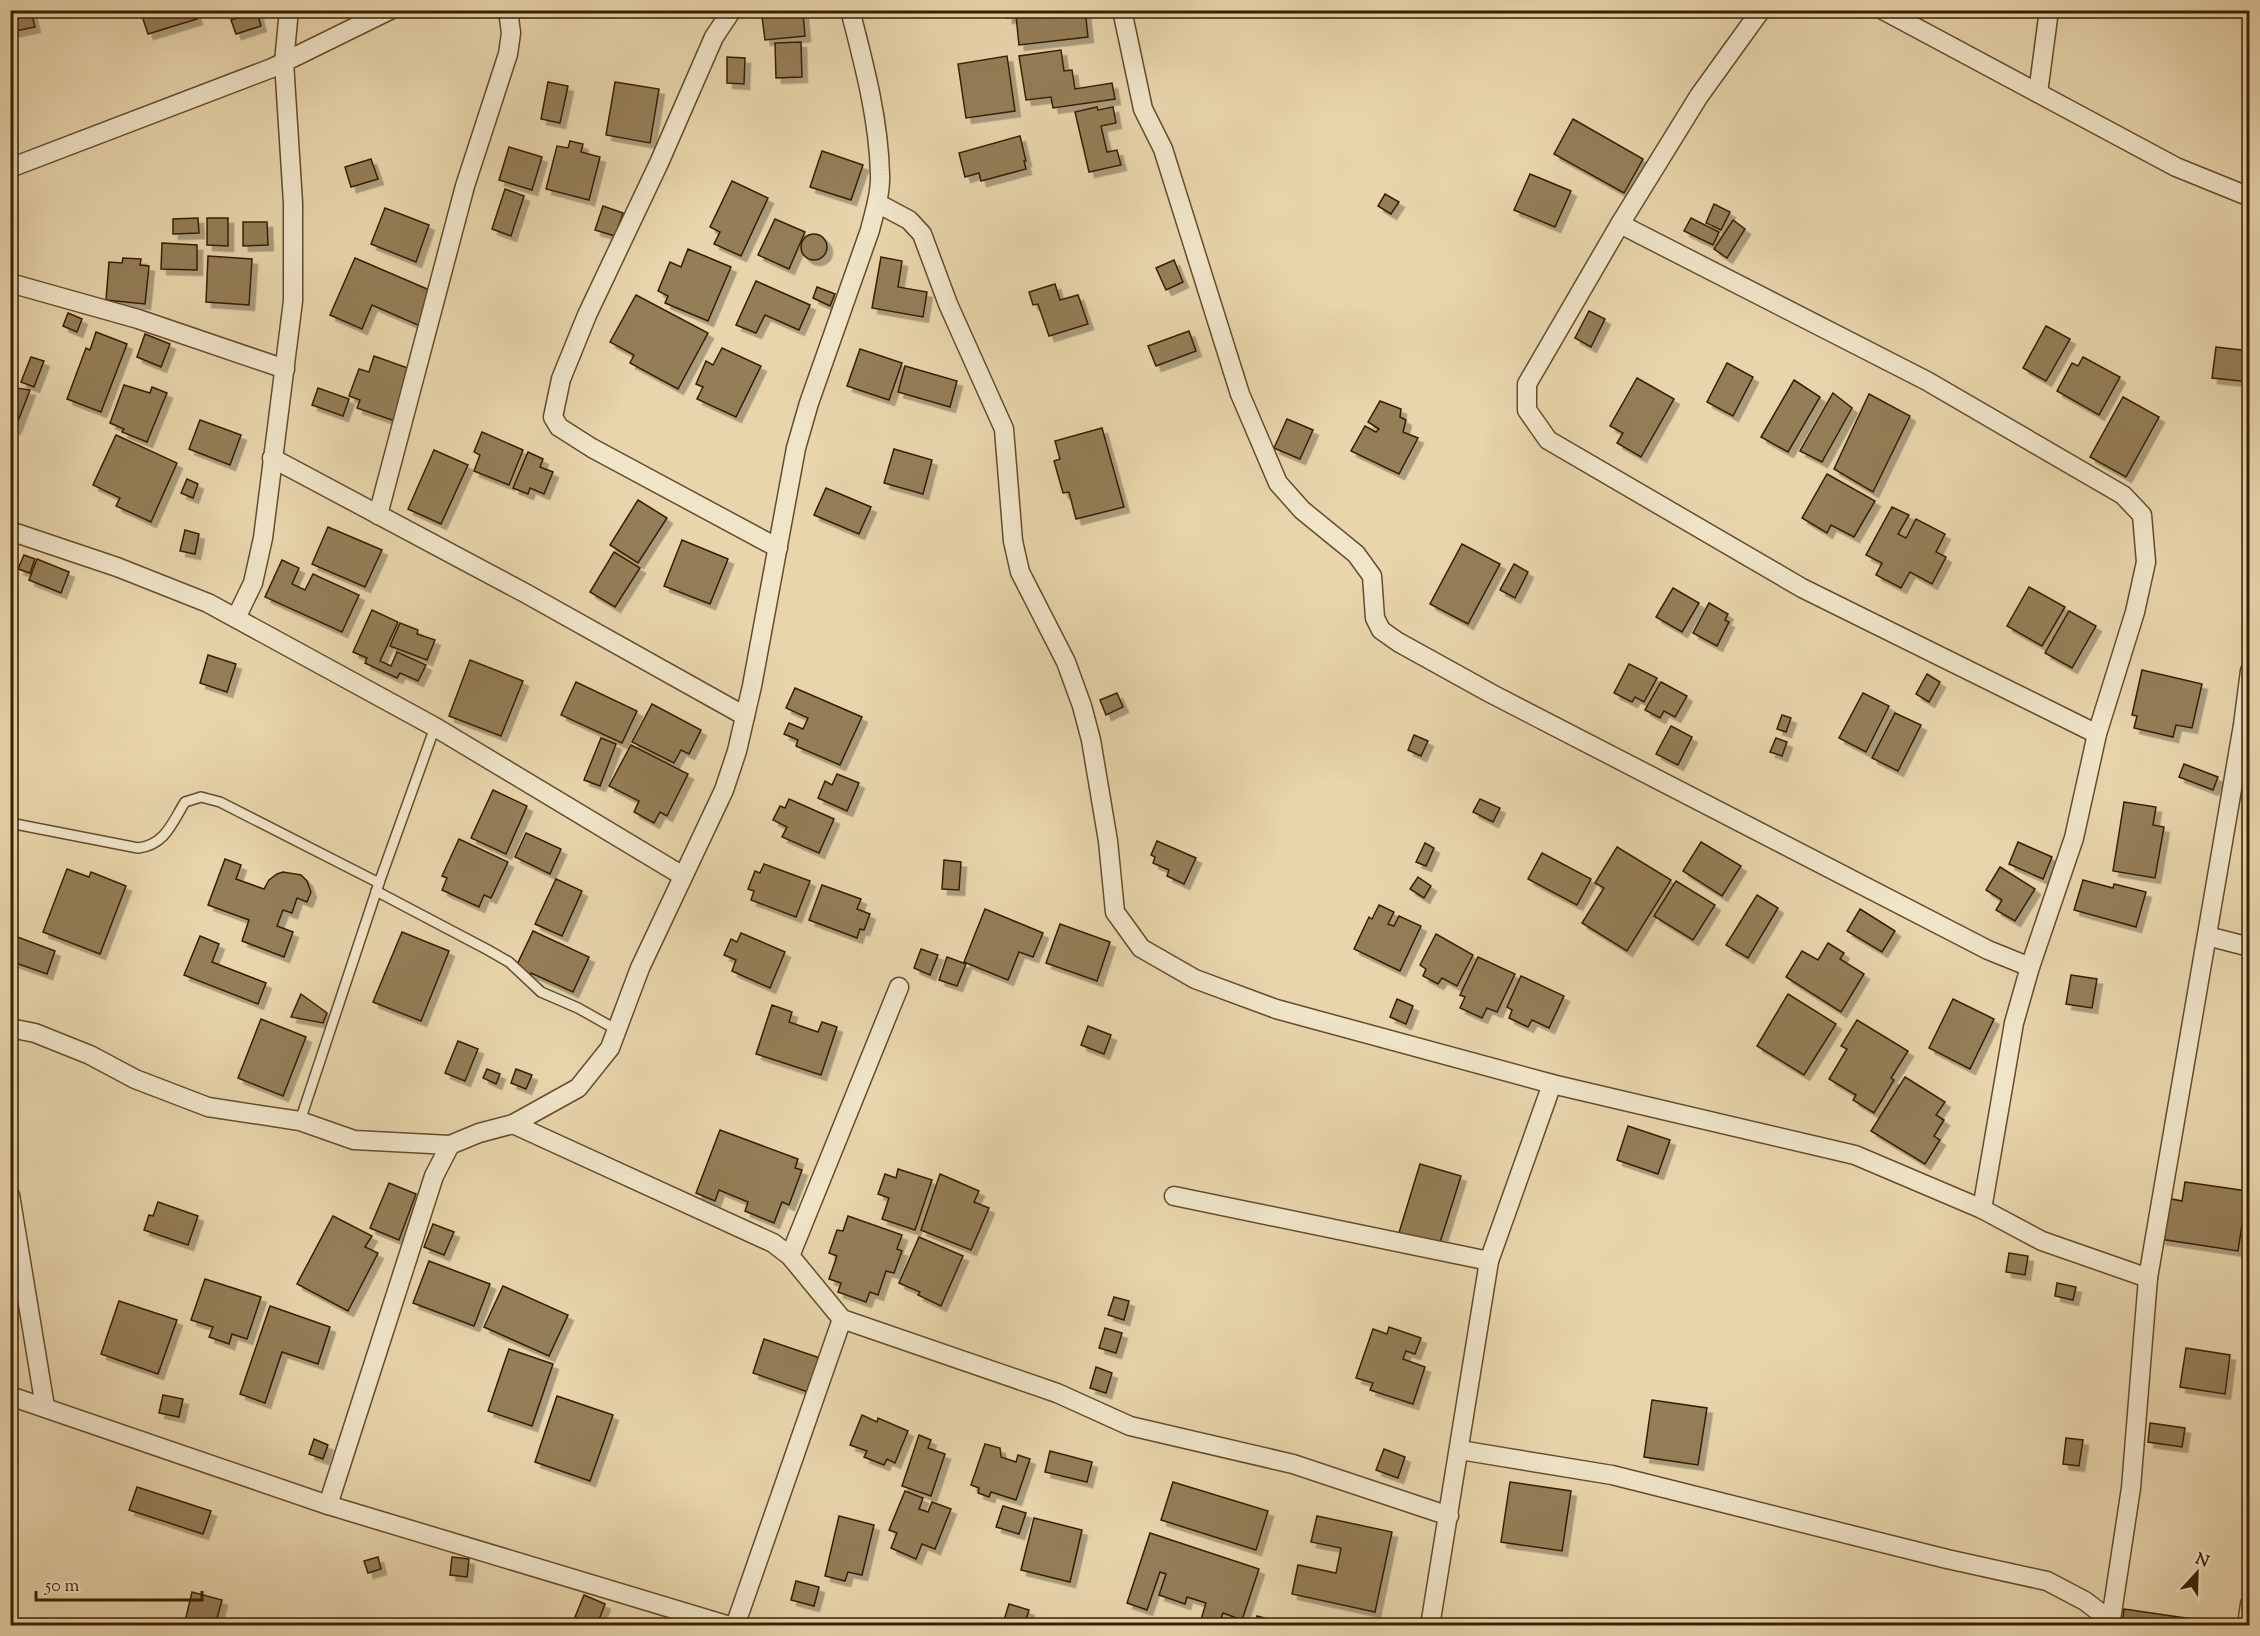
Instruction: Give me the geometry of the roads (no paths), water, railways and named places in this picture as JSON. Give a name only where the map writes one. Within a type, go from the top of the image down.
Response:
[{"type":"street","points":[[236,618],[253,583],[263,537],[293,301],[293,203],[284,62],[289,10]]},
{"type":"street","points":[[10,168],[284,62],[390,10]]},
{"type":"street","points":[[378,515],[465,186],[508,54],[511,33],[508,10]]},
{"type":"street","points":[[732,10],[714,37],[659,163],[587,315],[561,379],[552,417],[559,427],[592,448],[778,548]]},
{"type":"street","points":[[10,1028],[46,1038],[90,1055],[135,1079],[208,1107],[300,1121],[354,1140],[450,1145],[479,1133],[513,1124],[578,1088],[610,1048],[640,968],[724,790],[737,751],[745,716],[796,448],[877,203],[881,177],[872,99],[850,10]]},
{"type":"street","points":[[1122,10],[1143,109],[1163,149],[1244,404],[1278,483],[1302,510],[1356,554],[1372,576],[1375,618],[1381,630],[1398,642],[1492,694],[1988,950],[2030,967]]},
{"type":"street","points":[[1761,10],[1699,96],[1620,224],[1527,384],[1527,410],[1548,440],[1802,588],[2097,734]]},
{"type":"street","points":[[1883,10],[2176,167],[2250,197]]},
{"type":"street","points":[[2038,93],[2049,10]]},
{"type":"street","points":[[877,203],[909,220],[922,234],[948,304],[1004,429],[1013,541],[1020,572],[1066,662],[1082,706],[1091,740],[1108,841],[1115,912],[1141,948],[1195,979],[1276,1009],[1552,1084],[1855,1155],[1982,1209],[2042,1241],[2148,1278]]},
{"type":"street","points":[[1620,224],[1927,381],[2123,495],[2142,515],[2146,562],[2135,612],[2097,734],[2074,838],[2030,967],[2014,1023],[1982,1209]]},
{"type":"street","points":[[10,283],[138,319],[285,369]]},
{"type":"street","points":[[272,458],[525,593],[745,716]]},
{"type":"street","points":[[10,531],[117,567],[208,603],[435,727],[683,876]]},
{"type":"street","points":[[2110,1623],[2131,1488],[2148,1278],[2246,725],[2250,671]]},
{"type":"street","points":[[2207,936],[2250,947]]},
{"type":"street","points":[[790,1256],[899,987]]},
{"type":"street","points":[[1430,1626],[1489,1262],[1552,1084]]},
{"type":"street","points":[[513,1124],[773,1243],[790,1256],[842,1319],[1057,1393],[1130,1426],[1293,1464],[1449,1516]]},
{"type":"street","points":[[328,1505],[434,1176],[450,1145]]},
{"type":"street","points":[[10,1195],[45,1407]]},
{"type":"street","points":[[1174,1196],[1489,1262]]},
{"type":"street","points":[[735,1626],[842,1319]]},
{"type":"street","points":[[10,1396],[328,1505],[730,1626]]},
{"type":"street","points":[[1460,1450],[1612,1475],[1936,1556],[2047,1581],[2085,1602],[2110,1623]]},
{"type":"street","points":[[2247,1626],[2250,1604]]},
{"type":"lane","points":[[300,1121],[378,887],[435,727]]},
{"type":"lane","points":[[10,823],[138,848],[151,846],[163,837],[185,802],[201,797],[220,802],[378,887],[509,962],[541,992],[578,1008],[617,1030]]}]
